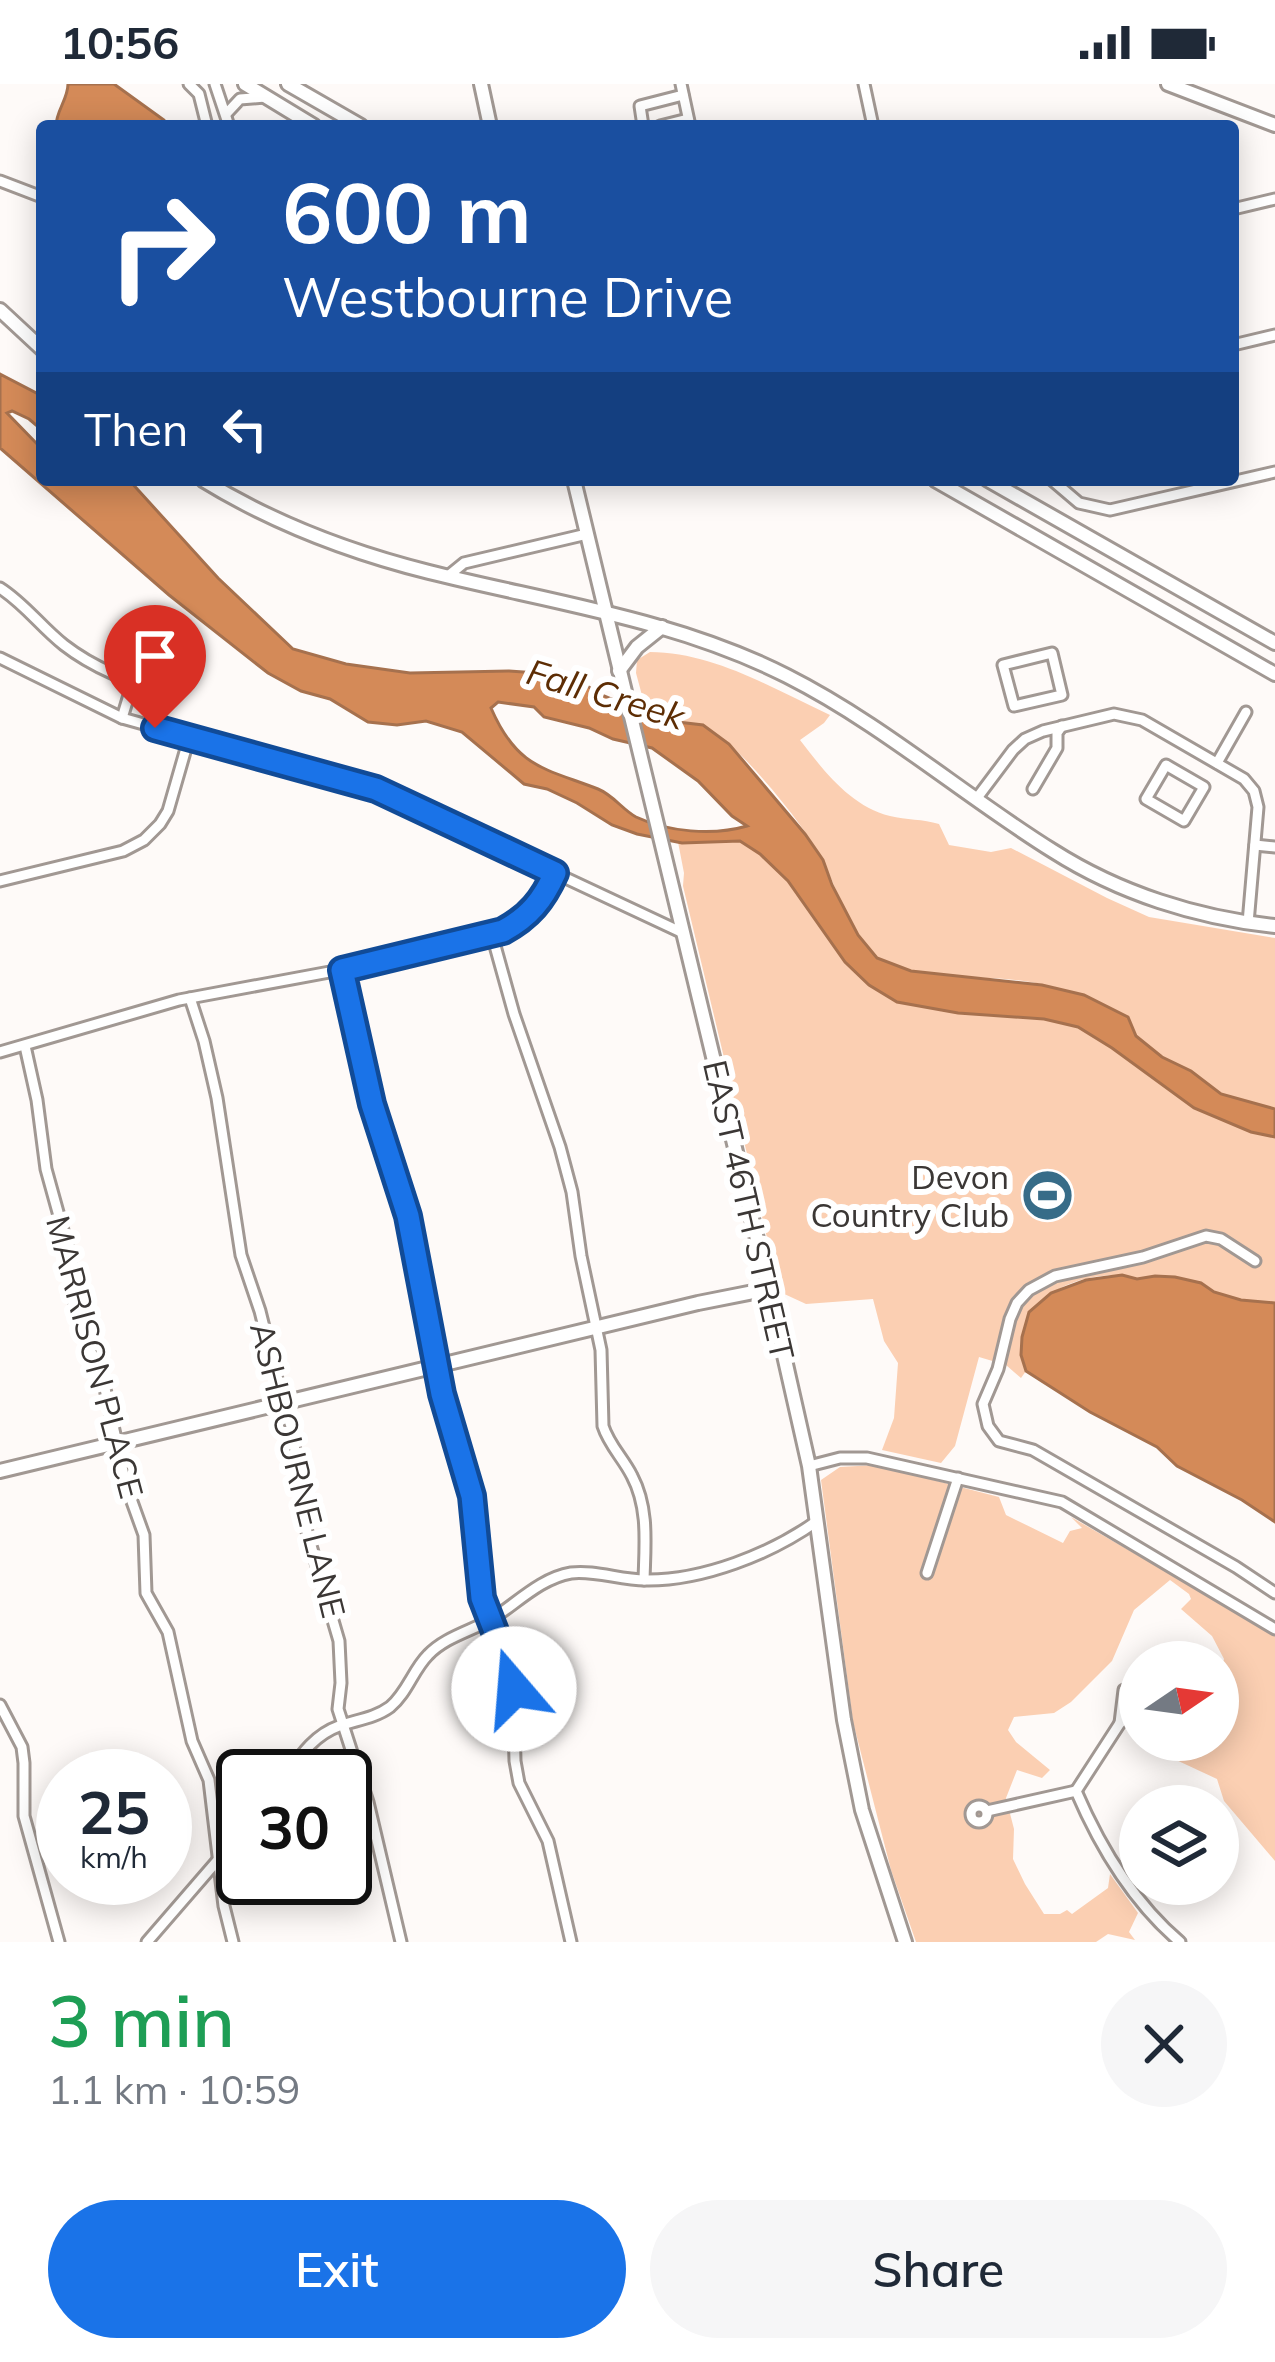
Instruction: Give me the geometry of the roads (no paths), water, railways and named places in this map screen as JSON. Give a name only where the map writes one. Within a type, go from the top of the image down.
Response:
[{"type":"main road","points":[[245,84],[304,120]]},
{"type":"main road","points":[[288,84],[351,120]]},
{"type":"main road","points":[[481,84],[489,120]]},
{"type":"main road","points":[[1168,84],[1275,124]]},
{"type":"main road","points":[[0,310],[36,343]]},
{"type":"main road","points":[[214,486],[266,515],[360,552],[662,627],[742,656],[786,675],[865,722],[1039,842],[1106,879],[1180,908],[1275,926]]},
{"type":"main road","name":"EAST 46TH STREET","points":[[575,486],[770,1288],[809,1466],[849,1754],[869,1836],[904,1942]]},
{"type":"main road","points":[[946,486],[1275,674]]},
{"type":"main road","points":[[998,486],[1275,644]]},
{"type":"main road","points":[[621,678],[637,647],[662,627]]},
{"type":"main road","points":[[0,1472],[770,1288]]},
{"type":"street","points":[[189,84],[199,94],[206,120]]},
{"type":"street","points":[[215,84],[228,120],[240,99],[265,97]]},
{"type":"street","points":[[864,84],[872,120]]},
{"type":"street","points":[[642,120],[640,106],[682,90],[688,120]]},
{"type":"street","points":[[0,181],[36,195]]},
{"type":"street","points":[[1239,208],[1275,199]]},
{"type":"street","points":[[1239,343],[1275,334]]},
{"type":"street","points":[[1239,481],[1275,472]]},
{"type":"street","points":[[1058,486],[1090,508],[1122,509],[1217,486]]},
{"type":"street","points":[[448,576],[464,563],[586,534]]},
{"type":"street","points":[[0,588],[67,648],[133,682],[176,695]]},
{"type":"street","points":[[1034,789],[1057,748],[1057,733],[1067,716],[1062,695],[1052,653],[1003,665],[1014,706],[1062,695]]},
{"type":"street","points":[[1,661],[122,718],[376,789],[683,933]]},
{"type":"street","points":[[122,718],[133,682]]},
{"type":"street","points":[[1217,763],[1246,712]]},
{"type":"street","points":[[977,798],[1022,741],[1039,732],[1106,715],[1142,720],[1244,779],[1254,791],[1258,803],[1248,923]]},
{"type":"street","points":[[0,881],[124,850],[144,840],[167,811],[189,738]]},
{"type":"street","points":[[1166,765],[1204,787],[1184,821],[1147,799],[1166,765],[1180,742]]},
{"type":"street","points":[[1255,845],[1275,847]]},
{"type":"street","points":[[0,1052],[190,998],[342,970],[492,935],[529,914],[555,873]]},
{"type":"street","points":[[492,935],[566,1166],[603,1369],[603,1426],[634,1479],[644,1512],[644,1580]]},
{"type":"street","points":[[342,970],[372,1104],[408,1216],[436,1366],[474,1506],[478,1575],[514,1684],[519,1783],[548,1840],[572,1942]]},
{"type":"street","name":"ASHBOURNE LANE","points":[[190,998],[217,1098],[241,1255],[296,1444],[309,1545],[339,1641],[338,1709],[365,1790],[401,1942]]},
{"type":"street","name":"MARRISON PLACE","points":[[25,1046],[51,1192],[69,1252],[78,1319],[100,1373],[146,1542],[146,1593],[168,1632],[192,1741],[209,1780],[216,1841]]},
{"type":"street","points":[[1256,1261],[1221,1239],[1206,1236],[1036,1285],[1014,1309],[983,1404],[988,1426],[998,1441],[1028,1448],[1275,1594]]},
{"type":"street","points":[[809,1466],[840,1458],[867,1458],[1062,1502],[1275,1629]]},
{"type":"street","points":[[1062,1502],[1078,1476]]},
{"type":"street","points":[[927,1573],[958,1478]]},
{"type":"street","points":[[306,1749],[325,1732],[390,1707],[433,1650],[490,1620],[542,1584],[583,1572],[644,1580],[674,1577],[736,1562],[783,1543],[818,1520]]},
{"type":"street","points":[[0,1705],[22,1747],[24,1816],[59,1942]]},
{"type":"street","points":[[987,1811],[1076,1791],[1119,1726]]},
{"type":"street","points":[[1076,1791],[1116,1868],[1172,1940]]},
{"type":"street","points":[[148,1942],[216,1861]]},
{"type":"street","name":"MARRISON PLACE","points":[[224,1905],[233,1942]]},
{"type":"place","name":"Devon Country Club","points":[[1048,1196]]},
{"type":"water label","name":"Fall Creek","points":[[606,694]]}]
